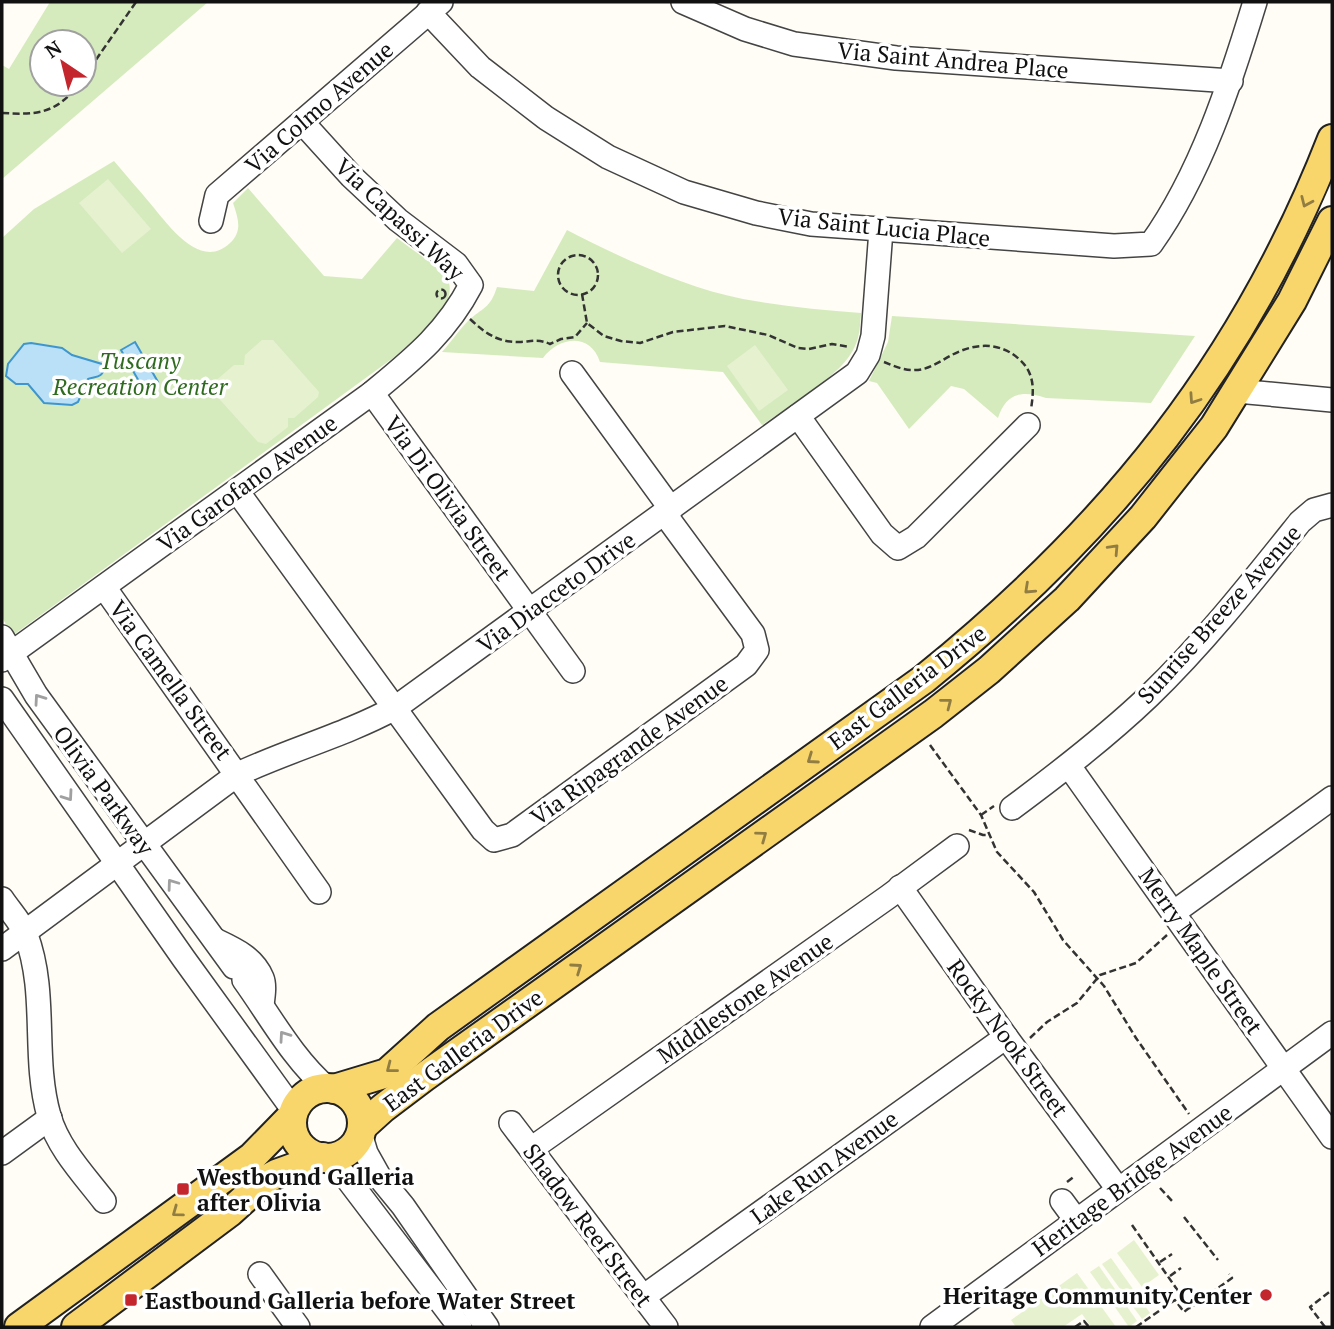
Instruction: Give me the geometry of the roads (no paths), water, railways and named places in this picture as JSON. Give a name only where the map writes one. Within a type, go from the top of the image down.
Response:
[{"type":"main road","name":"East Galleria Drive","points":[[331,1088],[387,1073],[449,1019],[924,679],[1045,575],[1128,485],[1192,402],[1242,326],[1292,235],[1332,139]]},
{"type":"main road","name":"East Galleria Drive","points":[[361,1130],[383,1108],[424,1077],[923,721],[989,670],[1067,599],[1117,547],[1198,448],[1237,391],[1292,301],[1332,221]]},
{"type":"main road","points":[[19,1327],[252,1157],[306,1095],[316,1089],[331,1088],[349,1096],[357,1105],[361,1115],[361,1130],[351,1148],[341,1154],[325,1157],[265,1180],[230,1212],[76,1327]]},
{"type":"main road","points":[[293,1113],[294,1136],[300,1145],[309,1153],[325,1157]]},
{"type":"street","name":"Via Saint Andrea Place","points":[[683,2],[745,29],[794,44],[896,58],[1231,81]]},
{"type":"street","points":[[1231,81],[1255,2]]},
{"type":"street","name":"Via Saint Lucia Place","points":[[435,7],[480,67],[546,118],[608,157],[684,192],[756,213],[811,223],[881,230],[1114,246],[1151,244],[1169,219],[1231,81]]},
{"type":"street","name":"Via Colmo Avenue","points":[[211,221],[217,195],[435,7]]},
{"type":"street","name":"Via Capassi Way","points":[[302,122],[351,176],[398,220],[456,264],[471,285]]},
{"type":"street","name":"Via Diacceto Drive","points":[[2,949],[238,774],[362,725],[395,708],[857,373],[868,355],[873,336],[881,230]]},
{"type":"street","name":"Via Garofano Avenue","points":[[5,650],[104,587],[373,393],[429,344],[459,307],[471,285]]},
{"type":"street","points":[[572,373],[667,511]]},
{"type":"street","points":[[1237,391],[1332,400]]},
{"type":"street","name":"Via Di Olivia Street","points":[[373,393],[573,671]]},
{"type":"street","points":[[797,416],[882,534],[898,548],[916,537],[1028,425]]},
{"type":"street","points":[[237,491],[395,708]]},
{"type":"street","name":"Sunrise Breeze Avenue","points":[[1006,805],[1069,766],[1149,696],[1200,643],[1300,522],[1314,510],[1332,505]]},
{"type":"street","name":"Via Ripagrande Avenue","points":[[395,708],[483,830],[494,840],[512,835],[746,665],[757,650],[753,634],[667,511]]},
{"type":"street","name":"Via Camella Street","points":[[104,587],[319,892]]},
{"type":"street","name":"Olivia Parkway","points":[[5,650],[143,844],[314,1076],[331,1088]]},
{"type":"street","name":"Olivia Parkway","points":[[2,699],[184,959],[189,992],[203,1012],[208,1018],[233,1025],[293,1113]]},
{"type":"street","name":"Merry Maple Street","points":[[1069,766],[1171,923],[1284,1068],[1332,1137]]},
{"type":"street","points":[[1171,923],[1332,798]]},
{"type":"street","name":"Middlestone Avenue","points":[[531,1149],[957,846]]},
{"type":"street","name":"Rocky Nook Street","points":[[900,887],[1016,1039],[1118,1189]]},
{"type":"street","points":[[2,899],[25,932],[38,980],[40,1061],[50,1118],[63,1145],[104,1202]]},
{"type":"street","name":"Olivia Parkway","points":[[213,939],[244,953],[263,979],[262,1005]]},
{"type":"street","name":"Heritage Bridge Avenue","points":[[947,1323],[1076,1220],[1332,1033]]},
{"type":"street","name":"Lake Run Avenue","points":[[643,1297],[1016,1039]]},
{"type":"street","points":[[2,1153],[50,1118]]},
{"type":"street","name":"Shadow Reef Street","points":[[511,1123],[666,1327]]},
{"type":"street","points":[[361,1130],[366,1153],[380,1178],[403,1206],[487,1327]]},
{"type":"street","points":[[325,1157],[346,1177],[460,1327]]},
{"type":"street","points":[[1062,1201],[1076,1220]]},
{"type":"street","points":[[260,1274],[298,1327]]},
{"type":"water","points":[[135,342],[158,382],[144,390],[121,350]]},
{"type":"water","points":[[24,344],[62,348],[72,355],[102,364],[104,371],[99,376],[88,379],[78,402],[72,405],[44,403],[28,384],[16,384],[6,376],[8,364]]},
{"type":"place","name":"Westbound Galleria after Olivia","points":[[183,1189]]},
{"type":"place","name":"Heritage Community Center","points":[[1266,1295]]},
{"type":"place","name":"Eastbound Galleria before Water Street","points":[[131,1300]]},
{"type":"park label","name":"Tuscany Recreation Center","points":[[140,373]]}]
